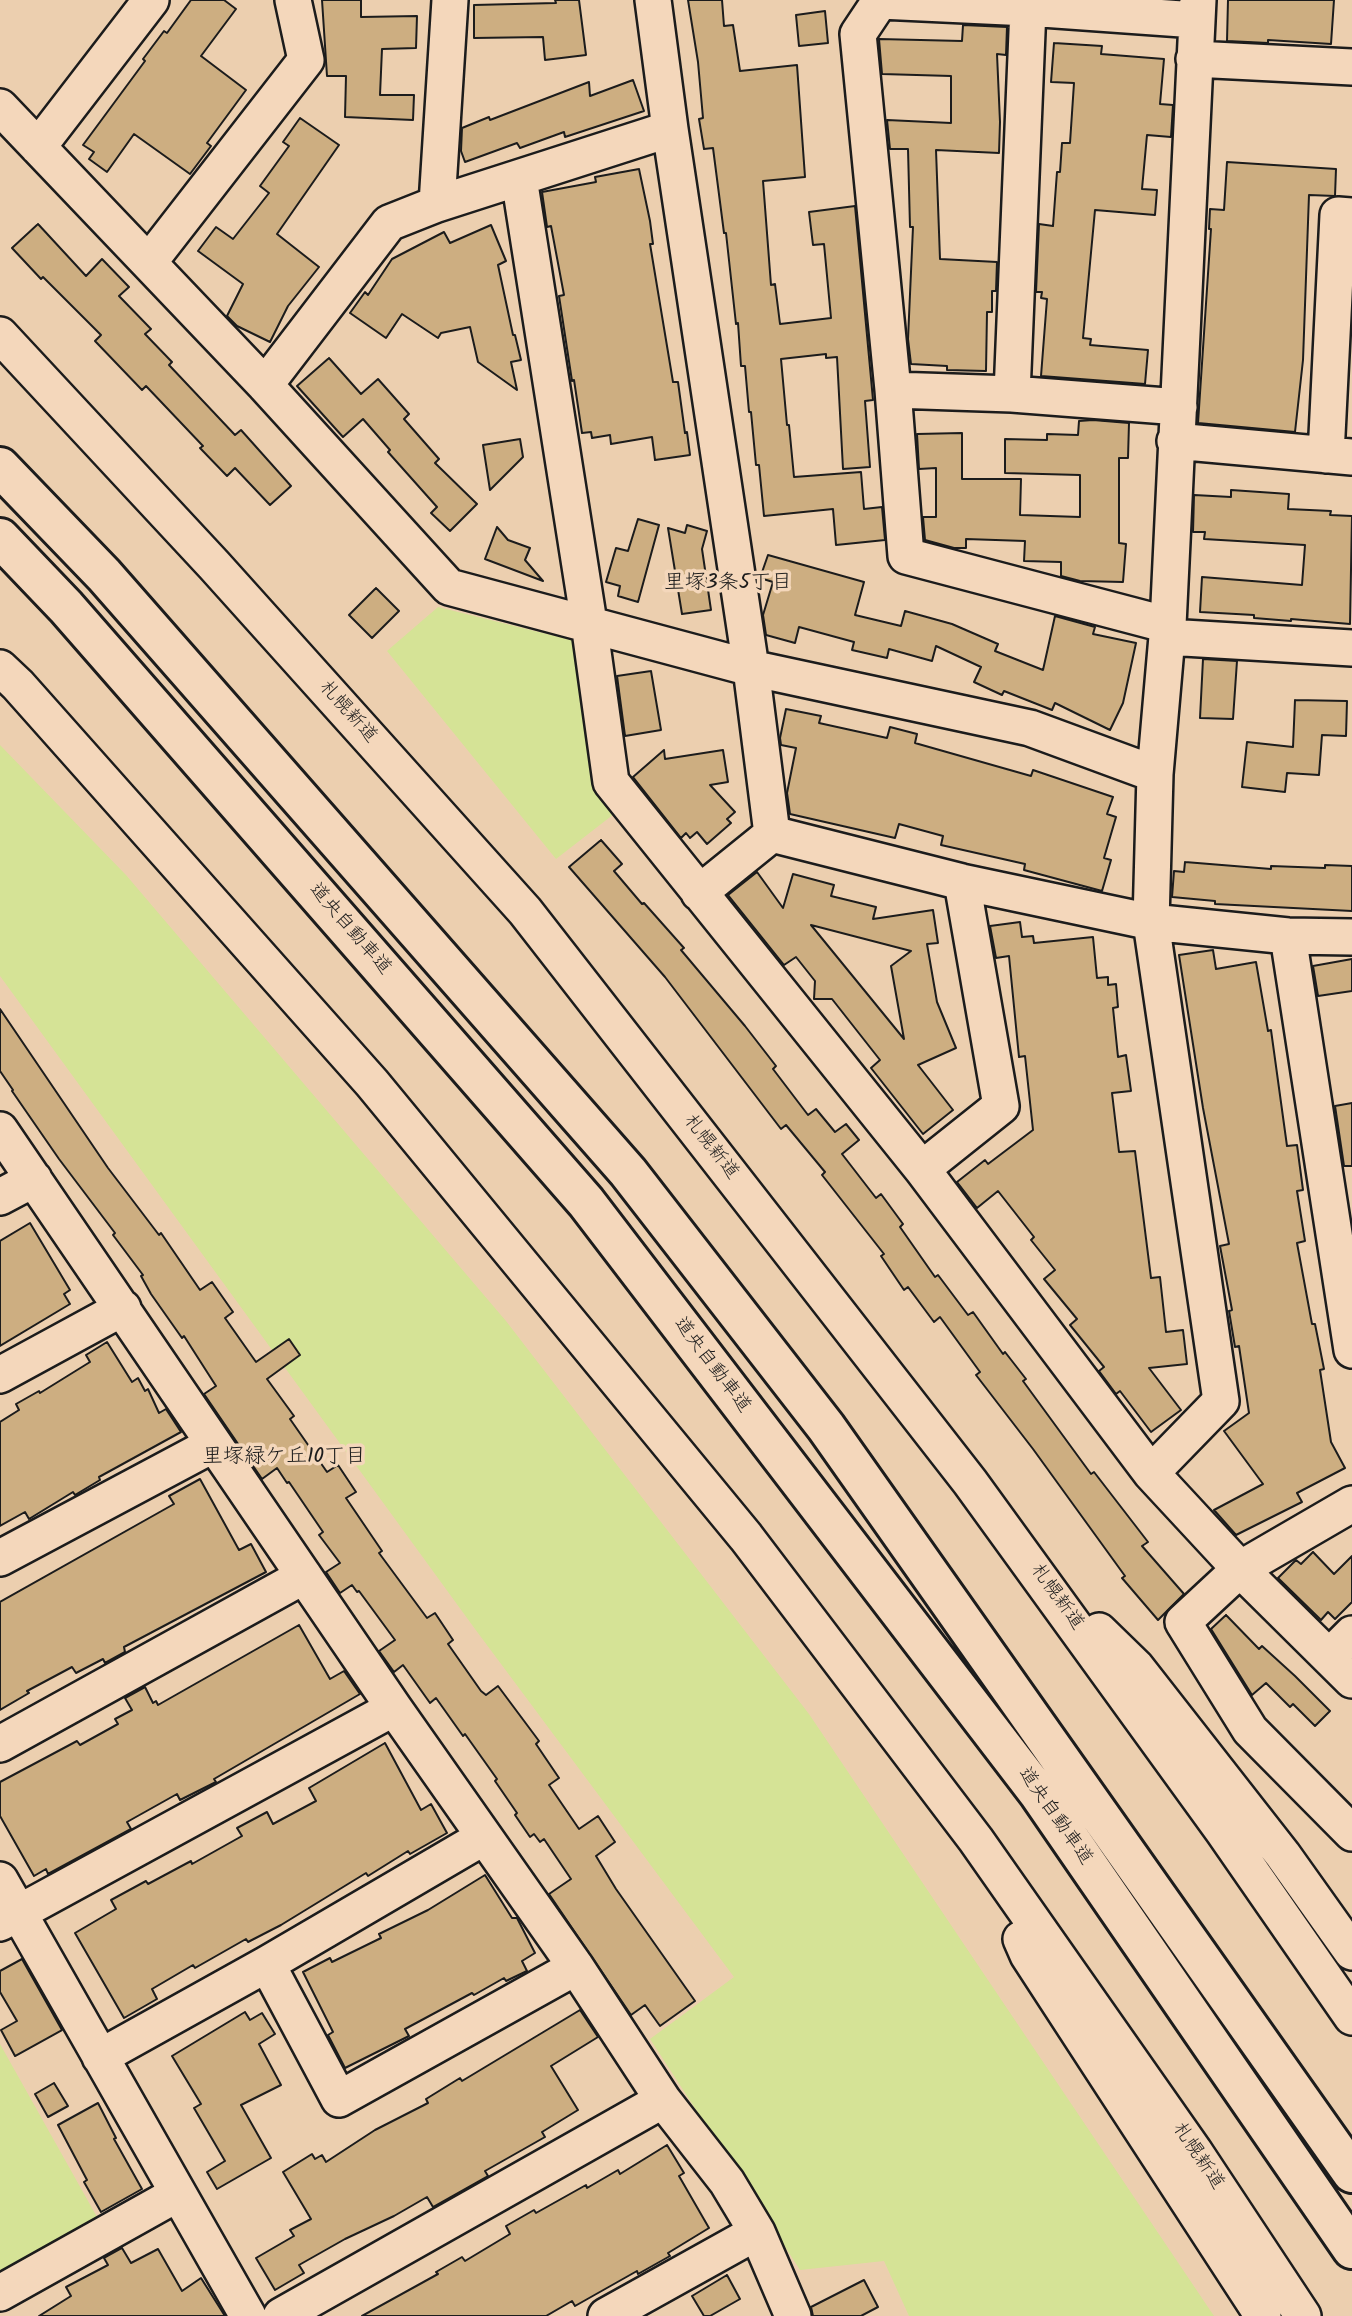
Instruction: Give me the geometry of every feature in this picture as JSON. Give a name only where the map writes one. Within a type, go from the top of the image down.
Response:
[{"type":"highway","name":"道央自動車道","points":[[0,467],[104,575],[628,1172],[826,1427],[1352,2173]]},
{"type":"highway","name":"道央自動車道","points":[[0,538],[66,607],[586,1202],[1040,1794],[1352,2249]]},
{"type":"street","points":[[38,147],[151,0]]},
{"type":"street","points":[[149,262],[306,60],[293,0]]},
{"type":"street","points":[[437,204],[450,0]]},
{"type":"street","points":[[653,0],[751,668],[772,834]]},
{"type":"street","points":[[1151,1473],[1221,1401],[1151,922],[1155,774],[1167,631],[1197,10],[1028,8],[880,1],[858,34],[893,390],[906,556],[1167,631],[1352,648]]},
{"type":"street","points":[[1012,394],[1028,8]]},
{"type":"street","points":[[1194,59],[1352,67]]},
{"type":"street","points":[[0,107],[265,385],[449,587],[751,668],[1030,728],[1155,774]]},
{"type":"street","points":[[265,385],[389,223],[437,204],[670,130]]},
{"type":"street","points":[[519,178],[589,623],[611,782],[922,1169],[1151,1473],[1240,1569],[1344,1657]]},
{"type":"street","points":[[1175,441],[1339,456],[1338,215],[1352,216]]},
{"type":"street","name":"札幌新道","points":[[0,335],[214,565],[525,911],[1034,1567],[1223,1830],[1352,2017]]},
{"type":"street","points":[[893,390],[1012,394],[1179,407]]},
{"type":"street","name":"札幌新道","points":[[0,668],[27,695],[381,1094],[746,1537],[976,1840],[1194,2151],[1303,2316]]},
{"type":"street","points":[[699,893],[772,834]]},
{"type":"street","points":[[772,834],[962,882],[1151,922],[1288,936],[1352,937]]},
{"type":"street","points":[[922,1169],[1002,1106],[962,882]]},
{"type":"street","points":[[1288,936],[1338,1164],[1352,1350]]},
{"type":"street","points":[[0,1130],[394,1708],[576,1966],[663,2099],[727,2182],[757,2232],[793,2316]]},
{"type":"street","points":[[0,1197],[34,1179]]},
{"type":"street","points":[[0,1375],[123,1308]]},
{"type":"street","points":[[0,1558],[214,1444]]},
{"type":"street","points":[[1352,1504],[1240,1569],[1183,1622],[1250,1730],[1352,1833]]},
{"type":"street","points":[[1034,1567],[1136,1667],[1283,1855],[1352,1952]]},
{"type":"street","points":[[0,1744],[304,1576]]},
{"type":"street","points":[[9,1918],[394,1708]]},
{"type":"street","points":[[100,2057],[267,1964],[484,1837]]},
{"type":"street","points":[[976,1840],[1028,1955],[1263,2316]]},
{"type":"street","points":[[0,1880],[9,1918],[100,2057],[248,2316]]},
{"type":"street","points":[[267,1964],[339,2099],[576,1966]]},
{"type":"street","points":[[281,2316],[663,2099]]},
{"type":"street","points":[[0,2293],[177,2194]]},
{"type":"street","points":[[606,2316],[757,2232]]},
{"type":"green space","points":[[438,607],[583,643],[602,797],[614,814],[556,859],[387,651]]},
{"type":"green space","points":[[0,745],[126,875],[506,1321],[809,1714],[1214,2316],[909,2316],[884,2261],[800,2270],[650,2039],[734,1977],[475,1629],[0,976]]},
{"type":"green space","points":[[0,2044],[97,2217],[0,2272]]},
{"type":"building","points":[[191,0],[224,0],[236,9],[201,56],[246,90],[207,143],[211,146],[190,174],[134,134],[107,172],[89,159],[94,152],[83,145],[145,61],[143,59],[164,31],[167,33]]},
{"type":"building","points":[[322,0],[361,0],[361,17],[417,16],[416,48],[382,49],[380,95],[414,95],[413,120],[345,117],[346,76],[327,76]]},
{"type":"building","points":[[555,0],[579,0],[586,55],[545,60],[543,37],[474,38],[474,5],[556,3]]},
{"type":"building","points":[[688,0],[722,0],[724,26],[733,25],[740,71],[797,65],[805,177],[763,181],[771,285],[775,284],[780,324],[831,318],[824,244],[813,245],[809,212],[855,206],[873,400],[865,401],[870,467],[843,469],[837,357],[826,358],[826,354],[781,359],[794,477],[861,472],[864,509],[882,507],[885,540],[836,545],[833,509],[764,516],[745,366],[741,366],[738,323],[736,324],[713,148],[704,149],[699,119],[703,118],[698,62]]},
{"type":"building","points":[[1228,0],[1334,0],[1331,44],[1268,40],[1268,43],[1227,41]]},
{"type":"building","points":[[825,11],[828,43],[799,46],[796,15]]},
{"type":"building","points":[[963,25],[1007,27],[1006,55],[997,54],[999,153],[936,150],[940,259],[997,262],[992,312],[987,312],[986,371],[947,370],[947,366],[911,364],[908,339],[913,227],[910,227],[908,149],[890,149],[887,120],[951,123],[951,76],[882,74],[879,39],[962,41]]},
{"type":"building","points":[[1054,43],[1102,46],[1101,54],[1164,59],[1160,104],[1173,105],[1171,137],[1147,135],[1142,189],[1157,190],[1155,215],[1095,210],[1083,338],[1091,339],[1090,345],[1148,350],[1145,384],[1041,376],[1047,299],[1041,298],[1042,292],[1036,292],[1039,224],[1053,226],[1062,143],[1070,143],[1074,83],[1051,82]]},
{"type":"building","points":[[633,80],[644,111],[565,137],[564,132],[520,148],[517,143],[465,162],[461,151],[462,128],[589,82],[590,96]]},
{"type":"building","points":[[300,118],[339,145],[277,234],[319,267],[288,306],[270,342],[237,326],[227,316],[243,284],[198,251],[216,227],[233,239],[269,193],[260,186],[289,146],[283,142]]},
{"type":"building","points":[[1227,162],[1336,169],[1335,196],[1309,195],[1303,360],[1295,432],[1198,423],[1211,229],[1210,209],[1224,210]]},
{"type":"building","points":[[639,169],[650,221],[653,244],[650,244],[673,382],[678,382],[690,455],[655,460],[652,437],[611,444],[610,435],[592,438],[591,432],[582,433],[559,296],[564,295],[551,226],[547,227],[542,192],[596,182],[595,177]]},
{"type":"building","points":[[38,224],[86,276],[102,259],[129,287],[119,296],[151,329],[145,334],[172,362],[169,365],[235,435],[241,430],[291,486],[270,505],[235,468],[227,476],[200,448],[203,446],[146,386],[142,390],[95,341],[101,335],[12,248]]},
{"type":"building","points":[[491,225],[506,261],[498,265],[521,360],[511,362],[517,390],[478,362],[470,327],[441,333],[438,338],[402,314],[386,338],[350,313],[365,292],[368,295],[392,259],[444,232],[450,243]]},
{"type":"building","points":[[329,358],[361,394],[378,379],[409,414],[404,419],[439,459],[435,463],[477,504],[450,531],[431,513],[437,507],[388,452],[390,450],[363,419],[343,437],[297,386]]},
{"type":"building","points":[[1079,421],[1129,423],[1128,458],[1119,458],[1119,543],[1126,544],[1123,582],[1080,581],[1061,576],[1061,562],[1024,561],[1025,541],[966,539],[966,548],[954,548],[925,540],[923,517],[936,517],[936,468],[919,469],[917,434],[962,433],[962,479],[1021,479],[1020,515],[1080,517],[1080,475],[1005,473],[1005,439],[1047,440],[1047,434],[1078,435]]},
{"type":"building","points":[[520,439],[523,457],[490,490],[483,445]]},
{"type":"building","points":[[1231,490],[1289,494],[1288,509],[1331,511],[1330,515],[1352,516],[1350,624],[1200,612],[1202,577],[1302,585],[1305,545],[1204,539],[1205,532],[1193,532],[1194,495],[1231,497]]},
{"type":"building","points":[[638,519],[659,525],[638,602],[618,596],[620,586],[606,582],[616,548],[628,551]]},
{"type":"building","points":[[687,525],[707,531],[702,549],[711,610],[682,614],[668,528],[685,533]]},
{"type":"building","points":[[497,527],[508,540],[530,548],[525,560],[543,581],[485,559]]},
{"type":"building","points":[[768,555],[864,582],[855,615],[901,626],[905,611],[952,624],[998,644],[995,651],[1043,670],[1055,616],[1095,627],[1093,634],[1136,643],[1123,703],[1110,730],[1055,703],[1052,710],[1004,691],[1002,695],[974,682],[981,667],[936,646],[932,661],[889,649],[887,658],[852,650],[854,642],[799,627],[795,643],[766,635],[763,615],[773,582],[760,578]]},
{"type":"building","points":[[376,588],[399,611],[372,638],[349,615]]},
{"type":"building","points":[[1203,659],[1237,661],[1233,719],[1200,718]]},
{"type":"building","points":[[651,671],[661,730],[625,736],[617,676]]},
{"type":"building","points":[[1295,700],[1347,701],[1346,736],[1322,735],[1319,775],[1287,773],[1285,792],[1242,787],[1247,742],[1293,747]]},
{"type":"building","points":[[786,709],[821,716],[819,723],[887,738],[890,727],[917,734],[915,743],[1031,776],[1033,770],[1113,797],[1107,814],[1116,817],[1104,858],[1111,860],[1102,891],[1024,870],[1025,864],[941,845],[943,836],[899,824],[895,838],[790,814],[787,793],[796,748],[781,745]]},
{"type":"building","points":[[664,750],[665,759],[723,750],[728,782],[710,785],[735,812],[727,819],[731,823],[707,844],[697,832],[690,838],[686,833],[681,838],[633,777]]},
{"type":"building","points":[[601,840],[622,864],[614,871],[684,948],[681,950],[776,1066],[773,1069],[808,1115],[816,1109],[835,1132],[846,1124],[859,1140],[842,1154],[876,1198],[881,1194],[935,1277],[938,1275],[968,1315],[973,1312],[1003,1354],[1005,1352],[1026,1379],[1023,1381],[1091,1474],[1094,1472],[1148,1542],[1142,1546],[1184,1594],[1158,1620],[1122,1578],[1125,1576],[976,1375],[980,1372],[940,1317],[934,1322],[908,1287],[904,1290],[881,1256],[884,1254],[822,1175],[825,1172],[786,1125],[781,1129],[665,977],[569,867]]},
{"type":"building","points":[[1185,862],[1271,869],[1271,866],[1352,866],[1352,911],[1215,904],[1215,901],[1172,897],[1174,871],[1184,872]]},
{"type":"building","points":[[757,872],[783,908],[793,874],[834,885],[831,896],[876,907],[873,919],[933,910],[938,943],[927,944],[937,1002],[956,1048],[918,1065],[953,1110],[923,1134],[871,1068],[880,1060],[832,999],[814,999],[815,981],[796,957],[784,965],[728,895]],"holes":[[[811,925],[911,951],[891,966],[904,1039]]]},
{"type":"building","points":[[1020,922],[1022,937],[1033,936],[1034,943],[1093,937],[1097,978],[1108,977],[1108,985],[1116,984],[1118,1007],[1113,1008],[1118,1057],[1126,1055],[1131,1091],[1112,1093],[1119,1152],[1135,1151],[1151,1278],[1160,1277],[1166,1332],[1183,1330],[1187,1364],[1149,1368],[1181,1410],[1151,1432],[1120,1391],[1116,1394],[1099,1371],[1104,1367],[1070,1325],[1077,1319],[1044,1279],[1055,1270],[1031,1240],[1034,1237],[998,1191],[977,1208],[957,1182],[985,1160],[988,1164],[1033,1130],[1025,1056],[1019,1057],[1009,956],[996,958],[990,926]]},
{"type":"building","points":[[1213,950],[1216,969],[1256,962],[1268,1031],[1271,1030],[1287,1146],[1297,1145],[1303,1190],[1297,1191],[1305,1241],[1297,1243],[1312,1324],[1315,1324],[1324,1369],[1320,1370],[1331,1442],[1345,1468],[1297,1493],[1302,1502],[1236,1535],[1214,1510],[1263,1484],[1224,1431],[1249,1413],[1239,1346],[1235,1347],[1229,1311],[1232,1310],[1220,1246],[1229,1244],[1203,1108],[1179,955]]},
{"type":"building","points":[[1352,959],[1352,991],[1318,996],[1313,966]]},
{"type":"building","points":[[0,1009],[108,1168],[159,1235],[161,1233],[200,1290],[212,1282],[233,1312],[225,1318],[256,1362],[289,1339],[300,1355],[267,1379],[294,1416],[290,1419],[327,1472],[338,1465],[356,1492],[346,1498],[382,1551],[379,1553],[427,1618],[435,1613],[453,1640],[448,1644],[481,1691],[486,1695],[498,1686],[539,1741],[536,1744],[559,1778],[549,1785],[579,1829],[598,1816],[615,1842],[596,1856],[695,2001],[660,2026],[645,2005],[631,2015],[549,1894],[571,1879],[544,1839],[540,1842],[534,1834],[530,1837],[495,1781],[497,1779],[436,1698],[430,1703],[403,1665],[394,1672],[379,1651],[395,1640],[352,1585],[340,1593],[326,1572],[340,1563],[319,1535],[323,1532],[289,1482],[287,1483],[277,1468],[262,1479],[204,1394],[216,1386],[184,1336],[182,1338],[151,1294],[141,1276],[143,1275],[113,1235],[115,1233],[59,1159],[0,1071]]},
{"type":"building","points":[[1352,1103],[1352,1166],[1344,1166],[1335,1106]]},
{"type":"building","points":[[30,1223],[70,1290],[64,1294],[70,1304],[0,1346],[0,1241]]},
{"type":"building","points":[[107,1342],[132,1382],[138,1378],[145,1391],[148,1389],[159,1413],[166,1409],[181,1432],[29,1519],[25,1512],[0,1526],[0,1422],[19,1410],[16,1404],[39,1391],[40,1393],[90,1362],[86,1355]]},
{"type":"building","points":[[200,1479],[239,1550],[251,1544],[266,1572],[124,1647],[125,1652],[105,1663],[103,1659],[76,1673],[72,1667],[27,1691],[29,1693],[0,1710],[0,1602],[174,1504],[169,1496]]},
{"type":"building","points":[[1313,1552],[1334,1574],[1352,1556],[1352,1602],[1335,1619],[1328,1612],[1321,1620],[1278,1578],[1296,1560],[1301,1564]]},
{"type":"building","points":[[1226,1615],[1259,1649],[1262,1646],[1330,1711],[1315,1726],[1293,1704],[1290,1707],[1266,1683],[1252,1695],[1211,1629]]},
{"type":"building","points":[[299,1625],[330,1679],[344,1671],[360,1694],[214,1779],[216,1782],[180,1800],[177,1794],[127,1822],[131,1829],[48,1874],[46,1869],[34,1876],[0,1816],[0,1782],[77,1741],[80,1745],[118,1724],[115,1719],[132,1710],[125,1698],[145,1687],[153,1703],[156,1701],[158,1705]]},
{"type":"building","points":[[385,1743],[421,1810],[431,1804],[447,1833],[410,1854],[408,1851],[368,1876],[366,1873],[281,1925],[248,1942],[246,1939],[195,1968],[193,1965],[152,1989],[157,1999],[124,2018],[75,1933],[116,1909],[111,1900],[191,1861],[192,1864],[242,1836],[237,1828],[267,1812],[273,1824],[316,1801],[309,1788]]},
{"type":"building","points":[[485,1875],[512,1918],[517,1918],[535,1953],[522,1961],[527,1971],[506,1981],[504,1978],[474,1995],[472,1993],[405,2029],[409,2036],[345,2068],[328,2035],[333,2032],[303,1972],[330,1958],[332,1962],[381,1938],[379,1934],[428,1910]]},
{"type":"building","points":[[22,1959],[62,2030],[15,2056],[1,2030],[17,2021],[0,1992],[0,1971]]},
{"type":"building","points":[[580,2010],[598,2037],[551,2066],[578,2110],[542,2132],[545,2137],[485,2171],[488,2176],[433,2207],[427,2197],[345,2239],[299,2265],[304,2273],[275,2290],[256,2258],[294,2236],[290,2230],[311,2219],[283,2172],[312,2154],[315,2159],[322,2155],[326,2162],[375,2130],[428,2103],[426,2099],[460,2078],[462,2081]]},
{"type":"building","points":[[245,2012],[250,2020],[262,2013],[275,2034],[259,2044],[281,2085],[241,2105],[271,2158],[217,2189],[207,2172],[225,2161],[194,2108],[201,2104],[172,2056]]},
{"type":"building","points":[[54,2083],[68,2106],[48,2117],[35,2094]]},
{"type":"building","points":[[98,2103],[116,2138],[114,2139],[142,2189],[101,2212],[58,2125]]},
{"type":"building","points":[[667,2145],[684,2173],[679,2176],[709,2228],[668,2253],[670,2256],[638,2274],[637,2271],[575,2306],[572,2301],[546,2316],[362,2316],[438,2274],[436,2272],[462,2257],[465,2261],[510,2234],[506,2226],[534,2210],[536,2213],[618,2170],[620,2174]]},
{"type":"building","points":[[122,2248],[131,2263],[158,2249],[182,2291],[201,2278],[225,2316],[39,2316],[71,2296],[66,2287],[108,2265],[104,2258]]},
{"type":"building","points":[[727,2275],[740,2299],[710,2316],[704,2316],[692,2296]]},
{"type":"building","points":[[864,2280],[878,2307],[861,2316],[813,2316],[811,2307]]},
{"type":"district","name":"里塚3条5丁目","points":[[728,584]]},
{"type":"district","name":"里塚緑ケ丘10丁目","points":[[284,1458]]}]
